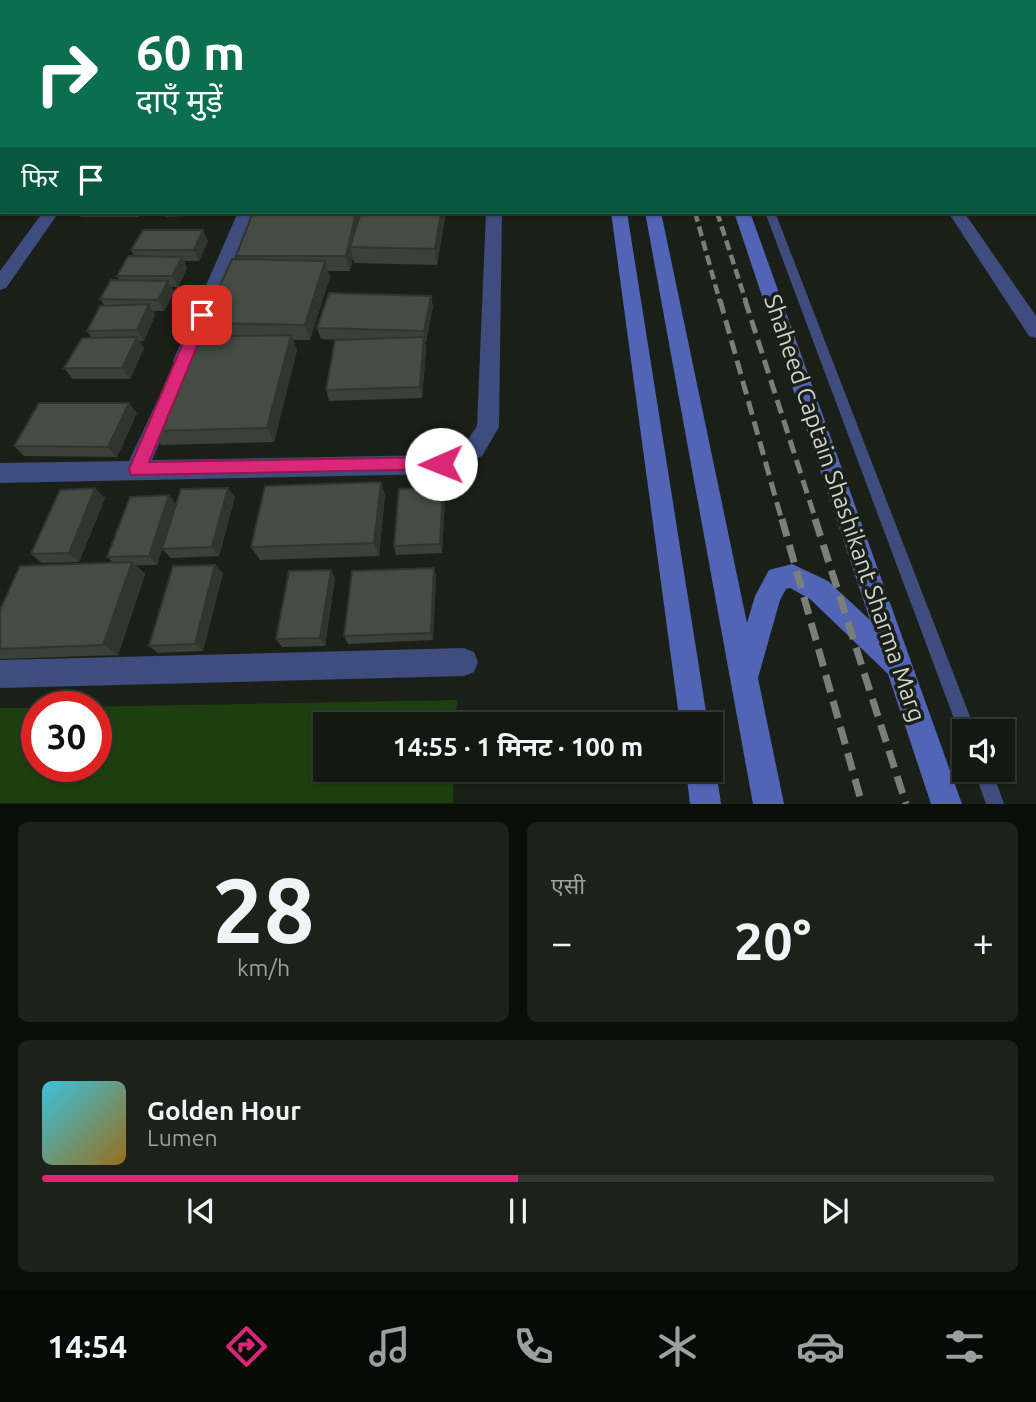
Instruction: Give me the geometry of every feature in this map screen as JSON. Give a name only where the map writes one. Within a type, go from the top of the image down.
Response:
[{"type":"main road","points":[[619,214],[692,712]]},
{"type":"main road","points":[[653,214],[769,803]]},
{"type":"main road","name":"Shaheed Captain Shashikant Sharma Marg","points":[[743,214],[947,803]]},
{"type":"main road","points":[[743,681],[768,596],[778,579],[792,576],[819,590],[900,668]]},
{"type":"main road","points":[[703,782],[706,803]]},
{"type":"street","points":[[0,284],[50,214]]},
{"type":"street","points":[[137,469],[245,214]]},
{"type":"street","points":[[0,472],[441,464],[474,449],[488,426],[494,214]]},
{"type":"street","points":[[957,214],[1036,331]]},
{"type":"street","points":[[0,674],[464,662]]},
{"type":"lane","points":[[771,214],[963,719]]},
{"type":"lane","points":[[987,782],[995,803]]},
{"type":"green space","points":[[457,700],[456,712],[313,712],[313,782],[454,782],[453,803],[0,803],[0,708],[21,708],[21,782],[112,782],[112,706]]},
{"type":"building","points":[[252,214],[356,214],[346,256],[236,256]]},
{"type":"building","points":[[360,214],[441,214],[435,249],[350,247]]},
{"type":"building","points":[[143,230],[203,230],[194,250],[131,250]]},
{"type":"building","points":[[128,256],[182,257],[172,276],[117,276]]},
{"type":"building","points":[[232,259],[325,261],[305,325],[203,323]]},
{"type":"building","points":[[111,280],[168,281],[158,300],[100,299]]},
{"type":"building","points":[[329,293],[431,296],[424,331],[317,328]]},
{"type":"building","points":[[149,304],[137,330],[87,331],[100,306]]},
{"type":"building","points":[[291,335],[267,428],[151,431],[186,337]]},
{"type":"building","points":[[137,337],[122,368],[64,368],[82,338]]},
{"type":"building","points":[[424,337],[420,387],[326,390],[335,340]]},
{"type":"building","points":[[39,403],[129,403],[108,447],[14,446]]},
{"type":"building","points":[[381,482],[374,543],[251,547],[265,486]]},
{"type":"building","points":[[443,487],[440,544],[394,546],[399,489]]},
{"type":"building","points":[[95,488],[69,553],[31,554],[60,490]]},
{"type":"building","points":[[228,488],[212,547],[162,549],[181,489]]},
{"type":"building","points":[[169,495],[149,556],[107,557],[130,497]]},
{"type":"building","points":[[132,562],[103,645],[0,649],[0,610],[20,566]]},
{"type":"building","points":[[215,565],[195,644],[149,646],[173,566]]},
{"type":"building","points":[[434,568],[431,633],[344,636],[352,571]]},
{"type":"building","points":[[331,570],[320,638],[276,639],[289,571]]},
{"type":"railway","points":[[696,214],[720,302]]},
{"type":"railway","points":[[718,214],[746,302]]},
{"type":"railway","points":[[720,300],[782,521]]},
{"type":"railway","points":[[745,300],[816,521]]},
{"type":"railway","points":[[782,519],[862,804]]},
{"type":"railway","points":[[815,519],[906,804]]},
{"type":"route","points":[[202,315],[137,469],[441,464]]}]
